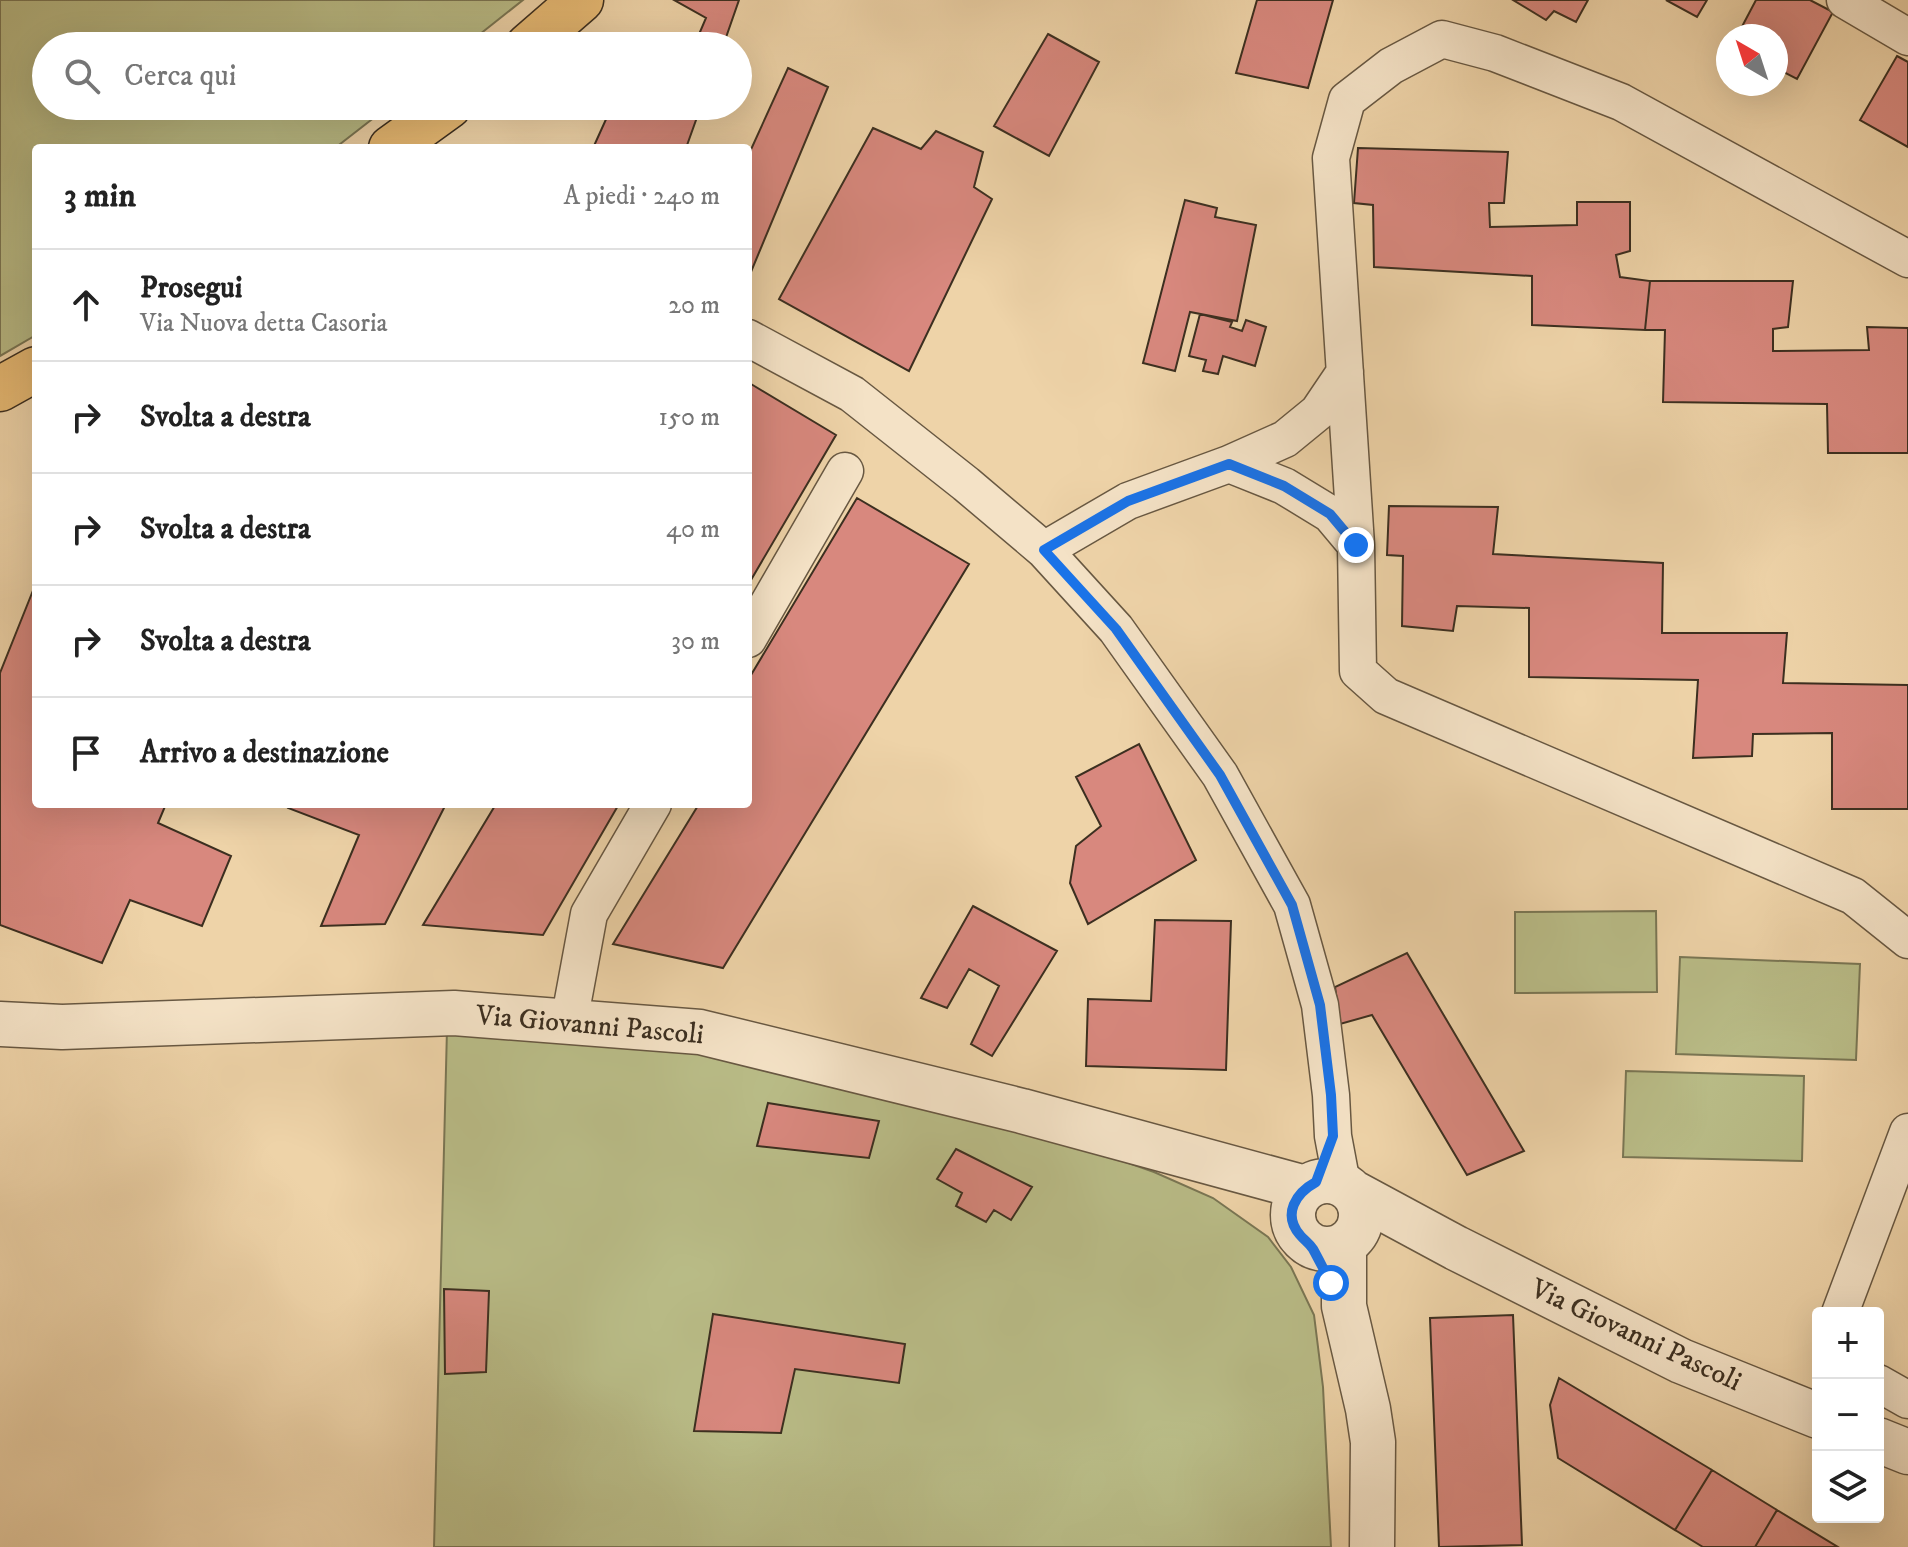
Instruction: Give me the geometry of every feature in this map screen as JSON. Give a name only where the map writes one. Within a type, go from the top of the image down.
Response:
[{"type":"highway","points":[[544,32],[581,0]]},
{"type":"highway","points":[[397,144],[430,120]]},
{"type":"highway","points":[[0,389],[32,371]]},
{"type":"street","points":[[1845,0],[1908,37]]},
{"type":"street","points":[[1908,259],[1621,102],[1495,53],[1442,39],[1391,66],[1347,100],[1331,158],[1356,545],[1358,671],[1386,696],[1853,896],[1908,940]]},
{"type":"street","points":[[752,340],[852,394],[1044,550],[1116,629],[1220,775],[1292,905],[1320,1005],[1333,1136],[1327,1212],[1371,1425],[1372,1547]]},
{"type":"street","points":[[1044,550],[1128,501],[1229,464],[1285,439],[1318,412],[1345,372]]},
{"type":"street","points":[[1229,464],[1284,486],[1330,514],[1356,545]]},
{"type":"street","points":[[752,632],[845,471]]},
{"type":"street","points":[[569,1022],[589,914],[651,808]]},
{"type":"street","name":"Via Giovanni Pascoli","points":[[0,1024],[62,1027],[454,1013],[700,1032],[1022,1111],[1167,1151],[1327,1212],[1456,1248],[1681,1361],[1812,1414]]},
{"type":"street","points":[[1842,1307],[1908,1132]]},
{"type":"street","points":[[1884,1386],[1908,1400]]},
{"type":"street","points":[[1884,1442],[1908,1452]]},
{"type":"green space","points":[[0,0],[523,0],[483,32],[32,32],[32,120],[371,120],[340,144],[32,144],[32,337],[0,356]]},
{"type":"green space","points":[[1656,911],[1657,992],[1515,993],[1515,912]]},
{"type":"green space","points":[[1680,957],[1860,964],[1856,1060],[1676,1054]]},
{"type":"green space","points":[[447,1029],[699,1051],[1010,1121],[1154,1172],[1213,1198],[1268,1237],[1291,1267],[1314,1315],[1323,1387],[1331,1547],[434,1547]]},
{"type":"green space","points":[[1626,1071],[1804,1076],[1802,1161],[1623,1157]]},
{"type":"building","points":[[674,0],[739,0],[728,32],[700,32],[706,18]]},
{"type":"building","points":[[1257,0],[1333,0],[1308,88],[1236,73]]},
{"type":"building","points":[[1513,0],[1588,0],[1576,22],[1554,11],[1546,20]]},
{"type":"building","points":[[1666,0],[1707,0],[1697,17]]},
{"type":"building","points":[[1756,0],[1810,0],[1833,12],[1797,79],[1788,74],[1788,24],[1743,24]]},
{"type":"building","points":[[1048,34],[1099,62],[1049,156],[994,126]]},
{"type":"building","points":[[1897,56],[1908,62],[1908,147],[1860,120]]},
{"type":"building","points":[[788,68],[828,87],[752,269],[752,147]]},
{"type":"building","points":[[606,120],[696,120],[687,144],[595,144]]},
{"type":"building","points":[[873,128],[921,149],[936,131],[983,152],[974,187],[992,199],[909,371],[779,299]]},
{"type":"building","points":[[1358,148],[1508,152],[1504,203],[1489,203],[1490,227],[1577,225],[1577,202],[1630,202],[1630,251],[1616,255],[1620,277],[1650,281],[1645,330],[1532,325],[1532,276],[1374,267],[1373,205],[1354,203]]},
{"type":"building","points":[[1185,200],[1217,208],[1215,217],[1256,225],[1237,321],[1190,312],[1175,371],[1143,363]]},
{"type":"building","points":[[1650,281],[1793,281],[1788,327],[1773,329],[1773,351],[1869,350],[1867,327],[1908,328],[1908,453],[1828,453],[1827,404],[1663,402],[1665,330],[1645,330]]},
{"type":"building","points":[[1200,314],[1232,322],[1230,327],[1242,331],[1246,320],[1266,327],[1255,366],[1223,356],[1218,374],[1203,371],[1206,360],[1189,356]]},
{"type":"building","points":[[752,385],[836,435],[752,578]]},
{"type":"building","points":[[857,498],[969,564],[723,968],[613,944],[697,808],[752,808],[752,673]]},
{"type":"building","points":[[1389,506],[1498,507],[1493,554],[1663,563],[1662,633],[1787,633],[1783,683],[1908,685],[1908,809],[1832,809],[1832,733],[1753,734],[1752,756],[1693,758],[1698,680],[1529,677],[1529,608],[1457,606],[1453,631],[1402,626],[1403,556],[1387,555]]},
{"type":"building","points":[[32,593],[32,808],[164,808],[158,823],[231,856],[202,926],[130,900],[102,963],[0,925],[0,673]]},
{"type":"building","points":[[1139,744],[1196,860],[1088,924],[1070,883],[1076,846],[1101,826],[1076,777]]},
{"type":"building","points":[[288,808],[444,808],[385,924],[321,926],[359,835]]},
{"type":"building","points":[[494,808],[617,808],[543,935],[423,925]]},
{"type":"building","points":[[973,906],[1057,951],[992,1056],[971,1044],[999,986],[969,969],[947,1008],[921,998]]},
{"type":"building","points":[[1155,920],[1231,921],[1226,1070],[1086,1066],[1088,999],[1151,1001]]},
{"type":"building","points":[[1407,953],[1524,1151],[1467,1175],[1372,1015],[1340,1024],[1335,987]]},
{"type":"building","points":[[768,1103],[879,1121],[869,1158],[757,1146]]},
{"type":"building","points":[[956,1149],[1032,1187],[1011,1220],[994,1210],[986,1222],[956,1206],[962,1193],[937,1179]]},
{"type":"building","points":[[444,1289],[489,1291],[486,1372],[445,1374]]},
{"type":"building","points":[[713,1314],[905,1344],[899,1383],[795,1369],[781,1433],[694,1431]]},
{"type":"building","points":[[1513,1315],[1522,1545],[1439,1547],[1430,1318]]},
{"type":"building","points":[[1559,1378],[1712,1470],[1675,1530],[1558,1458],[1550,1405]]},
{"type":"building","points":[[1712,1470],[1777,1510],[1755,1547],[1703,1547],[1675,1530]]},
{"type":"building","points":[[1777,1510],[1838,1547],[1755,1547]]},
{"type":"route","points":[[1331,1283],[1311,1245],[1297,1233],[1292,1218],[1298,1195],[1316,1182],[1333,1136],[1320,1005],[1292,905],[1220,775],[1116,629],[1044,550],[1128,501],[1229,464],[1284,486],[1330,514],[1356,545]]}]
